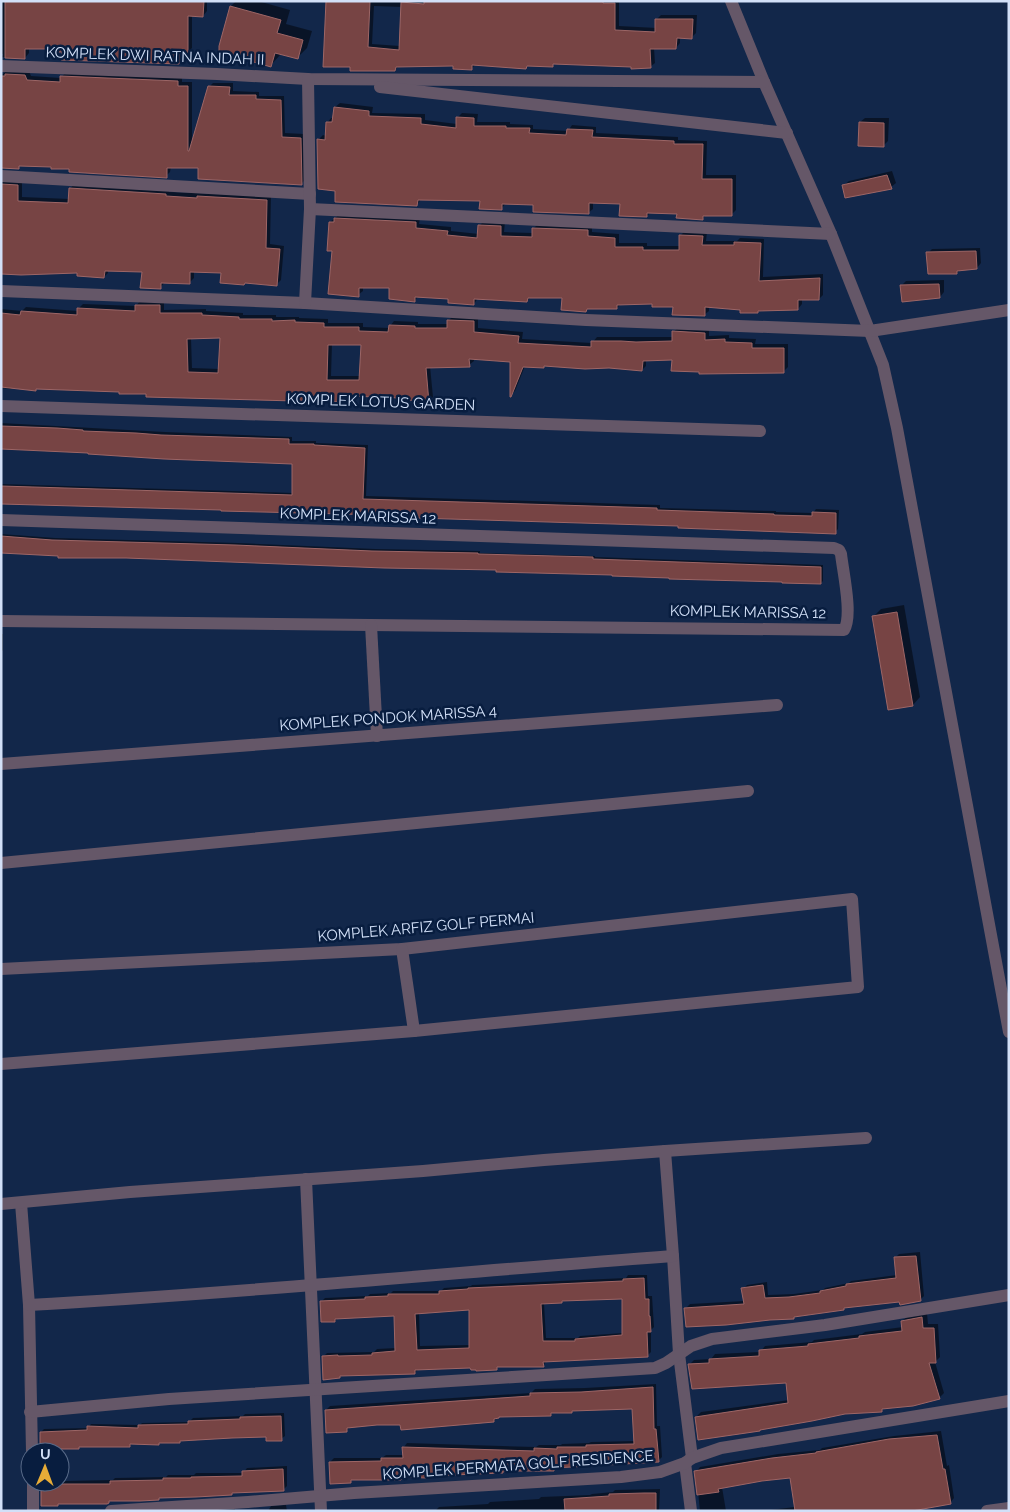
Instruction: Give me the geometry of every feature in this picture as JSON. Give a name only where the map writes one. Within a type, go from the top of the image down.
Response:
[{"type":"street","points":[[731,1],[764,82],[831,234],[883,365],[891,398],[1009,1032]]},
{"type":"street","name":"KOMPLEK DWI RATNA INDAH II","points":[[1,66],[308,79]]},
{"type":"street","points":[[308,79],[764,82]]},
{"type":"street","points":[[308,79],[786,133]]},
{"type":"street","points":[[305,303],[310,209],[308,79]]},
{"type":"street","points":[[1,176],[310,194]]},
{"type":"street","points":[[310,209],[831,234]]},
{"type":"street","points":[[1,290],[305,303],[586,320],[870,332],[1009,310]]},
{"type":"street","name":"KOMPLEK LOTUS GARDEN","points":[[1,406],[760,431]]},
{"type":"street","name":"KOMPLEK MARISSA 12","points":[[1,520],[834,548],[841,554],[849,615],[844,630],[1,621]]},
{"type":"street","points":[[371,625],[377,736]]},
{"type":"street","name":"KOMPLEK PONDOK MARISSA 4","points":[[1,764],[776,705]]},
{"type":"street","points":[[1,863],[748,790]]},
{"type":"street","name":"KOMPLEK ARFIZ GOLF PERMAI","points":[[1,969],[402,948],[852,899],[858,987],[414,1031]]},
{"type":"street","points":[[1,1064],[414,1031],[402,948]]},
{"type":"street","points":[[1,1204],[130,1192],[423,1172],[535,1160],[866,1138]]},
{"type":"street","points":[[665,1151],[691,1511]]},
{"type":"street","points":[[306,1179],[322,1511]]},
{"type":"street","points":[[21,1202],[28,1305],[32,1442]]},
{"type":"street","points":[[28,1305],[128,1300],[673,1256]]},
{"type":"street","points":[[30,1412],[169,1399],[655,1368],[691,1346],[712,1339],[825,1325],[1009,1295]]},
{"type":"street","name":"KOMPLEK PERMATA GOLF RESIDENCE","points":[[111,1511],[660,1472],[721,1448],[1009,1401]]},
{"type":"street","points":[[33,1492],[34,1511]]},
{"type":"street","points":[[987,1511],[1009,1508]]},
{"type":"building","points":[[5,1],[204,1],[203,17],[188,16],[188,54],[179,54],[179,64],[61,60],[62,52],[57,52],[58,49],[25,49],[25,59],[5,58]]},
{"type":"building","points":[[326,1],[370,1],[368,47],[399,50],[401,2],[424,4],[424,1],[603,1],[603,3],[615,3],[615,30],[655,32],[655,19],[693,19],[692,39],[677,38],[676,49],[650,49],[651,68],[631,69],[631,67],[553,64],[553,67],[527,66],[526,69],[472,65],[472,70],[453,69],[453,66],[396,67],[395,71],[350,71],[350,67],[323,67]]},
{"type":"building","points":[[230,6],[281,20],[277,33],[303,40],[298,59],[275,53],[271,67],[219,52]]},
{"type":"building","points":[[5,74],[25,75],[27,80],[60,82],[60,76],[178,81],[178,86],[188,86],[188,151],[208,86],[230,87],[229,95],[256,95],[256,99],[281,100],[282,137],[301,138],[302,185],[198,179],[198,168],[167,168],[167,178],[69,172],[69,169],[51,169],[51,167],[19,166],[19,169],[1,168],[1,76],[5,76]]},
{"type":"building","points":[[334,107],[369,111],[369,116],[421,118],[421,124],[456,128],[456,117],[474,118],[474,126],[530,128],[529,133],[566,135],[567,129],[593,130],[592,137],[674,141],[674,144],[703,144],[702,179],[732,179],[732,216],[703,216],[703,220],[676,218],[677,214],[647,213],[647,217],[619,216],[620,204],[589,203],[589,214],[533,212],[533,205],[502,204],[502,210],[479,209],[480,201],[418,200],[417,206],[335,202],[335,191],[318,189],[317,139],[325,140],[326,122],[332,122]]},
{"type":"building","points":[[859,122],[884,123],[884,147],[858,146]]},
{"type":"building","points":[[887,175],[892,189],[845,198],[842,185]]},
{"type":"building","points":[[1,184],[18,185],[18,201],[68,203],[69,188],[166,194],[166,196],[197,198],[197,196],[267,200],[266,248],[280,249],[277,286],[220,283],[221,273],[190,272],[190,284],[161,283],[161,289],[140,288],[142,272],[105,271],[104,278],[77,276],[77,273],[1,274]]},
{"type":"building","points":[[334,218],[416,222],[416,228],[448,231],[447,235],[477,238],[478,225],[501,226],[501,236],[532,237],[532,228],[588,230],[588,236],[615,238],[615,247],[643,247],[643,250],[679,250],[679,235],[703,236],[702,245],[734,245],[734,242],[761,243],[759,281],[820,278],[819,300],[798,300],[798,310],[758,311],[758,313],[740,313],[740,310],[705,307],[705,316],[672,315],[673,307],[652,307],[652,304],[617,305],[617,309],[587,309],[586,312],[561,310],[562,298],[528,298],[527,302],[474,299],[474,305],[448,303],[448,299],[415,297],[415,302],[389,299],[389,288],[359,288],[359,297],[328,294],[332,251],[327,251],[329,222],[334,222]]},
{"type":"building","points":[[976,251],[977,269],[957,271],[957,274],[928,274],[926,252]]},
{"type":"building","points":[[939,284],[940,298],[902,302],[900,285]]},
{"type":"building","points":[[135,305],[160,305],[160,313],[202,313],[202,315],[239,317],[239,319],[272,319],[272,321],[295,320],[295,322],[324,323],[324,327],[359,327],[359,331],[388,332],[389,325],[415,326],[415,328],[447,328],[447,320],[474,321],[474,332],[519,336],[518,343],[591,347],[591,341],[672,341],[672,331],[705,333],[705,340],[725,339],[725,342],[752,343],[752,348],[784,348],[784,373],[699,374],[699,372],[671,371],[672,360],[643,361],[642,371],[609,368],[523,367],[510,397],[510,362],[469,359],[470,367],[426,368],[429,403],[376,395],[376,397],[348,396],[348,402],[295,401],[146,397],[146,394],[119,394],[119,392],[36,389],[36,391],[1,387],[1,313],[20,315],[21,311],[77,315],[77,308],[135,311]],"holes":[[[220,338],[218,373],[188,372],[187,339]],[[328,345],[361,345],[359,380],[327,380]]]},
{"type":"building","points":[[1,426],[161,435],[289,439],[289,444],[365,448],[363,499],[657,508],[657,510],[774,515],[812,516],[812,512],[836,513],[836,534],[678,528],[678,526],[384,517],[384,515],[1,504],[1,486],[292,495],[292,464],[164,459],[1,449]]},
{"type":"building","points":[[1,536],[52,540],[593,557],[593,559],[821,567],[821,584],[496,572],[496,570],[384,568],[126,558],[58,558],[58,556],[1,553]]},
{"type":"building","points":[[897,612],[913,706],[888,710],[872,616]]},
{"type":"building","points":[[916,1256],[921,1301],[900,1305],[899,1302],[844,1308],[844,1310],[794,1317],[794,1319],[686,1327],[684,1308],[744,1304],[741,1288],[763,1285],[765,1298],[820,1293],[820,1291],[846,1286],[846,1284],[896,1278],[894,1257]]},
{"type":"building","points":[[644,1278],[645,1299],[649,1299],[651,1332],[647,1332],[648,1357],[543,1362],[544,1367],[497,1367],[497,1370],[476,1371],[470,1368],[415,1370],[415,1374],[340,1376],[340,1378],[323,1380],[322,1356],[372,1355],[372,1353],[395,1351],[394,1316],[335,1319],[335,1322],[321,1322],[320,1301],[365,1299],[365,1297],[388,1296],[388,1294],[439,1294],[439,1291],[468,1288],[623,1281],[623,1279]],"holes":[[[622,1299],[622,1335],[575,1339],[575,1341],[543,1341],[541,1304],[562,1303],[562,1301]],[[469,1310],[469,1348],[417,1350],[415,1314]]]},
{"type":"building","points":[[922,1317],[923,1328],[934,1328],[936,1363],[929,1363],[940,1399],[913,1406],[882,1409],[882,1412],[845,1414],[760,1431],[698,1440],[695,1417],[788,1403],[786,1383],[692,1389],[688,1364],[709,1363],[709,1359],[759,1356],[759,1350],[808,1346],[808,1344],[902,1331],[901,1321]]},
{"type":"building","points":[[653,1387],[654,1429],[656,1429],[659,1462],[554,1468],[554,1471],[503,1471],[503,1473],[426,1476],[426,1478],[401,1477],[401,1480],[351,1480],[351,1483],[330,1484],[329,1462],[381,1461],[381,1458],[403,1458],[402,1447],[534,1451],[534,1448],[557,1449],[557,1447],[586,1447],[586,1445],[634,1444],[632,1409],[572,1411],[572,1413],[551,1413],[551,1416],[499,1417],[494,1419],[494,1422],[401,1430],[400,1425],[377,1425],[347,1428],[347,1432],[326,1433],[325,1410],[530,1396],[530,1393]]},
{"type":"building","points":[[281,1416],[282,1441],[266,1441],[266,1437],[232,1438],[159,1443],[159,1445],[130,1444],[130,1447],[79,1447],[79,1449],[70,1449],[70,1442],[40,1442],[40,1432],[87,1430],[87,1426],[138,1428],[138,1425],[188,1424],[188,1421],[240,1419],[240,1417]]},
{"type":"building","points":[[937,1435],[951,1504],[912,1511],[795,1511],[790,1478],[718,1489],[719,1492],[697,1495],[694,1471],[816,1453],[889,1439]]},
{"type":"building","points":[[283,1469],[284,1491],[159,1498],[159,1500],[109,1501],[107,1504],[41,1506],[41,1492],[70,1492],[70,1484],[110,1484],[110,1481],[242,1476],[242,1471]]},
{"type":"building","points":[[656,1493],[656,1511],[565,1511],[564,1499],[609,1496],[609,1494]]}]
